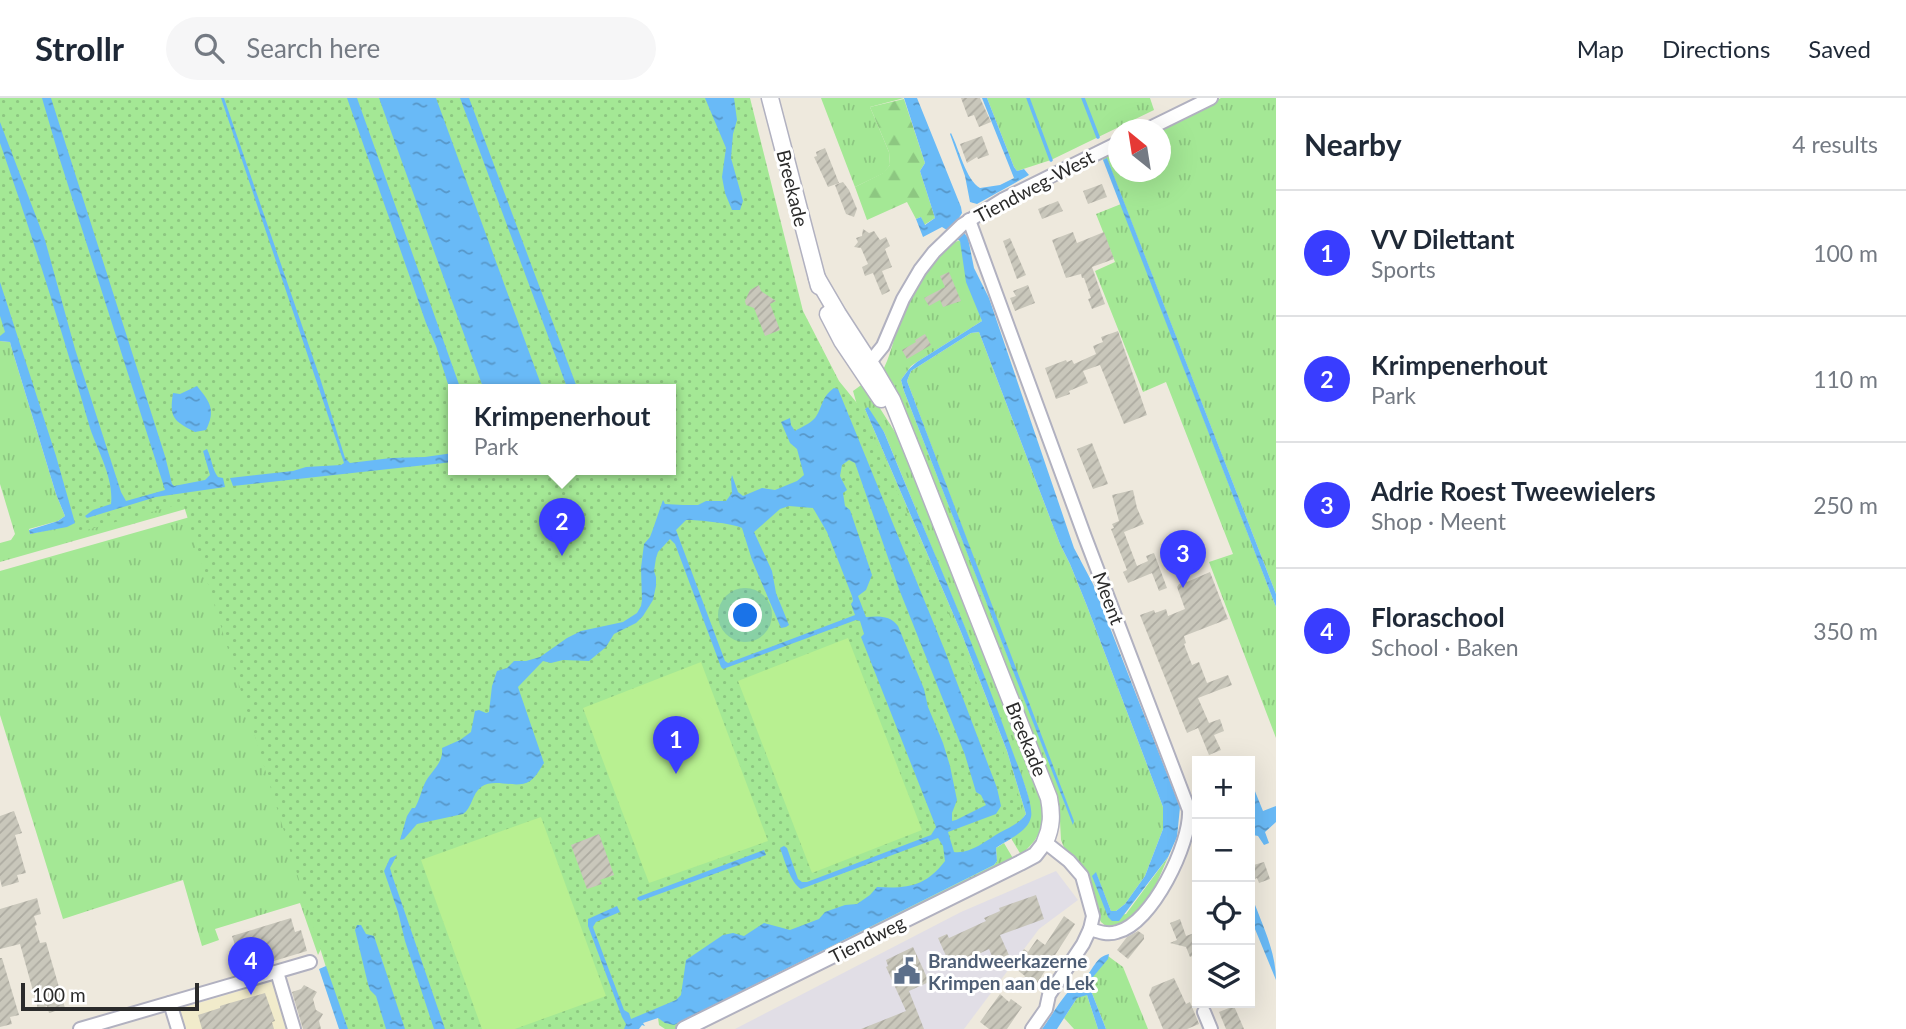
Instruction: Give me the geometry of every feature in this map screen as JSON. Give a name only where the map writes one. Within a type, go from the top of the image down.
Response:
[{"type":"main road","name":"Breekade","points":[[770,98],[817,278],[904,433],[1049,798],[1051,827],[1045,842]]},
{"type":"street","points":[[1168,119],[1204,101]]},
{"type":"street","name":"Tiendweg-West","points":[[861,359],[885,339],[911,284],[934,252],[965,222],[1002,200],[1108,148]]},
{"type":"street","name":"Meent","points":[[965,222],[1189,810],[1190,822],[1181,850],[1150,908],[1134,924],[1118,932],[1100,933],[1090,929]]},
{"type":"street","points":[[1032,1029],[1046,1009],[1049,995],[1083,944],[1093,916],[1082,876],[1069,861],[1045,842]]},
{"type":"street","name":"Tiendweg","points":[[684,1029],[1020,863],[1035,855],[1045,842]]},
{"type":"street","points":[[80,1029],[310,962]]},
{"type":"street","points":[[277,972],[294,1029]]},
{"type":"street","points":[[170,1003],[178,1029]]},
{"type":"street","points":[[1204,1012],[1211,1029]]},
{"type":"shaded area","points":[[1056,871],[1078,900],[1039,929],[964,1029],[735,1029],[961,912]]},
{"type":"shaded area","points":[[273,981],[287,1029],[185,1029],[179,1009]]},
{"type":"green space","points":[[0,98],[750,98],[803,311],[839,381],[861,408],[935,579],[996,731],[1019,797],[1022,811],[1020,826],[976,858],[630,1029],[345,1029],[183,503],[73,534],[12,335],[0,339]]},
{"type":"green space","points":[[821,98],[904,98],[870,107],[889,152],[890,165],[884,173],[855,187]]},
{"type":"green space","points":[[987,98],[1150,98],[1154,110],[1135,119],[1108,119],[1108,132],[1051,160],[1017,171]]},
{"type":"green space","points":[[1221,98],[1276,98],[1276,594],[1116,182],[1171,182],[1171,122]]},
{"type":"green space","points":[[904,99],[925,163],[920,171],[935,218],[924,225],[921,217],[916,219],[907,202],[867,220],[855,187],[883,173],[890,165],[889,152],[870,107]]},
{"type":"green space","points":[[1121,204],[1276,607],[1276,738],[1209,562],[1233,554],[1166,382],[1143,392],[1095,271],[1115,262],[1096,214]]},
{"type":"green space","points":[[0,238],[225,487],[189,508],[0,562],[0,543],[11,540],[15,534],[0,484],[0,341],[10,342],[65,516],[58,521],[29,529],[30,534],[74,524]]},
{"type":"green space","points":[[960,240],[982,321],[911,366],[901,380],[1073,823],[907,381],[911,371],[971,333],[979,332],[1163,807],[1163,829],[1145,876],[1125,904],[1116,911],[1111,911],[1096,873],[1108,917],[1126,914],[1168,857],[1173,846],[1148,903],[1128,922],[1117,928],[1107,927],[1101,922],[1065,850],[1061,840],[1059,802],[937,497],[882,372],[912,293],[935,258],[951,243]]},
{"type":"green space","points":[[864,383],[900,440],[1044,805],[1039,833],[1021,855],[1011,838],[1024,827],[1029,817],[1030,805],[1026,789],[969,638],[884,432],[865,409],[961,632],[1007,751],[1026,814],[1020,822],[857,405],[853,391]]},
{"type":"green space","points":[[190,517],[347,898],[318,955],[300,903],[215,929],[219,940],[202,946],[183,880],[63,919],[0,715],[0,571]]},
{"type":"green space","points":[[848,638],[922,830],[812,873],[738,681]]},
{"type":"green space","points":[[701,662],[768,841],[649,883],[583,708]]},
{"type":"green space","points":[[541,817],[606,996],[515,1029],[482,1029],[421,860]]},
{"type":"green space","points":[[1004,843],[1014,860],[675,1029],[665,1029],[659,1025],[658,1018],[671,1023],[684,1020],[994,865],[997,861],[996,848]]},
{"type":"green space","points":[[1108,956],[1123,967],[1148,1029],[1106,1029],[1088,983]]},
{"type":"green space","points":[[1087,995],[1098,1029],[1074,1029],[1064,1018],[1077,998]]},
{"type":"water","points":[[42,98],[51,98],[172,484],[174,486],[205,480],[210,475],[203,451],[207,449],[214,471],[218,477],[223,478],[225,487],[156,497],[87,518],[85,516],[111,504],[110,485],[0,143],[0,122],[45,240],[75,349],[121,492],[126,501],[165,490]]},
{"type":"water","points":[[221,98],[224,98],[345,458],[350,463],[448,454],[448,463],[233,486],[230,478],[344,463]]},
{"type":"water","points":[[347,98],[357,98],[459,384],[448,384]]},
{"type":"water","points":[[379,98],[436,98],[541,384],[482,384]]},
{"type":"water","points":[[460,98],[469,98],[576,384],[566,384]]},
{"type":"water","points":[[705,98],[734,98],[737,120],[731,158],[743,201],[740,210],[732,210],[725,193],[722,177],[726,148]]},
{"type":"water","points":[[904,98],[917,98],[961,207],[958,225],[950,232],[942,227],[923,237],[916,219],[921,217],[925,225],[935,218],[920,171],[925,163]]},
{"type":"water","points":[[982,98],[987,98],[1014,167],[1017,171],[1024,169],[1029,175],[977,204],[970,202],[951,133],[967,171],[980,188],[1000,185],[1014,178]]},
{"type":"water","points":[[1107,158],[1108,173],[1103,160]]},
{"type":"water","points":[[1112,182],[1116,182],[1276,594],[1276,607]]},
{"type":"water","points":[[962,230],[968,238],[974,268],[989,298],[1074,548],[1093,584],[1180,807],[1177,837],[1168,857],[1119,921],[1112,921],[1108,917],[1092,876],[1096,872],[1111,911],[1116,911],[1125,904],[1145,876],[1163,829],[1163,807],[979,332],[971,333],[911,371],[907,381],[1074,821],[1073,825],[901,380],[917,362],[982,321],[966,282],[960,241],[954,237]]},
{"type":"water","points":[[0,282],[75,523],[67,527],[30,534],[29,530],[58,521],[65,516],[10,342],[0,341],[0,336],[5,332],[0,316]]},
{"type":"water","points":[[197,386],[210,406],[211,417],[206,430],[195,432],[175,418],[172,401],[173,393],[180,394]]},
{"type":"water","points":[[838,389],[945,651],[997,788],[1001,806],[996,814],[948,832],[954,852],[978,846],[1017,823],[1026,814],[1007,751],[961,632],[865,409],[868,407],[884,432],[982,670],[1024,784],[1031,817],[1022,831],[996,848],[997,861],[994,865],[674,1025],[658,1018],[643,1023],[645,1026],[642,1025],[639,1029],[624,1029],[626,1024],[588,926],[588,919],[617,906],[620,912],[596,922],[593,927],[624,1010],[629,1013],[631,1019],[676,1000],[681,995],[686,960],[723,935],[733,933],[744,936],[764,923],[790,930],[819,919],[825,912],[857,904],[877,887],[907,886],[923,881],[945,861],[943,846],[938,838],[801,889],[786,865],[780,848],[784,846],[798,879],[807,882],[931,835],[936,827],[861,637],[864,634],[860,621],[856,620],[723,669],[675,544],[670,539],[656,558],[653,600],[636,623],[614,634],[606,647],[589,661],[543,661],[518,687],[544,763],[534,777],[518,784],[487,784],[478,790],[463,814],[417,824],[400,840],[407,816],[412,808],[415,808],[427,780],[439,763],[442,748],[471,732],[475,711],[489,712],[497,671],[507,668],[514,661],[540,657],[581,631],[623,622],[637,613],[642,600],[641,568],[644,544],[650,537],[663,500],[665,504],[683,505],[726,501],[732,493],[732,475],[738,492],[743,496],[762,488],[775,490],[797,481],[804,475],[797,449],[790,443],[781,422],[790,418],[795,431],[808,424],[815,418],[830,391]],"holes":[[[849,460],[855,463],[899,589],[965,755],[976,792],[981,795],[986,805],[956,820],[952,821],[957,800],[950,766],[924,689],[898,626],[888,618],[866,617],[858,596],[866,590],[872,575],[850,510],[845,506],[843,493],[847,490],[840,476],[842,465]],[[789,506],[813,508],[827,532],[852,596],[851,604],[855,615],[728,663],[676,530],[686,520],[723,523],[742,528],[752,560],[781,628],[786,627],[789,625],[776,593],[772,571],[754,532],[780,509]]]},
{"type":"water","points":[[1255,791],[1263,811],[1276,806],[1276,822],[1265,832],[1269,843],[1264,845],[1255,835]]},
{"type":"water","points":[[764,850],[766,855],[640,901],[637,899],[638,897]]},
{"type":"water","points":[[397,855],[390,868],[445,1029],[434,1029],[384,871],[390,858]]},
{"type":"water","points":[[1255,905],[1271,949],[1276,980],[1255,929]]},
{"type":"water","points":[[357,925],[361,925],[366,934],[374,936],[405,1029],[386,1029],[376,996],[368,984],[355,930]]},
{"type":"water","points":[[1109,954],[1108,959],[1088,983],[1106,1029],[1098,1029],[1087,995],[1077,998],[1057,1029],[1042,1029],[1072,988],[1086,977],[1098,960]]},
{"type":"water","points":[[326,966],[348,1029],[339,1029],[319,969]]},
{"type":"building","points":[[961,98],[980,98],[991,122],[979,127],[974,115],[968,117]]},
{"type":"building","points":[[982,136],[989,155],[978,159],[977,157],[967,163],[960,144]]},
{"type":"building","points":[[825,148],[839,183],[828,187],[814,157],[817,156],[816,152]]},
{"type":"building","points":[[843,182],[857,209],[854,217],[846,214],[835,185]]},
{"type":"building","points":[[1102,184],[1107,197],[1088,204],[1083,191]]},
{"type":"building","points":[[1058,201],[1063,211],[1042,219],[1038,209]]},
{"type":"building","points":[[863,229],[869,233],[874,231],[880,240],[886,237],[890,246],[885,249],[892,267],[882,271],[890,291],[882,295],[873,273],[865,276],[862,267],[868,264],[861,248],[854,247],[858,242],[856,238],[862,236]]},
{"type":"building","points":[[1073,232],[1077,243],[1104,232],[1114,259],[1092,267],[1105,304],[1092,309],[1084,278],[1081,274],[1066,278],[1052,240]]},
{"type":"building","points":[[1010,238],[1026,275],[1017,279],[1003,241]]},
{"type":"building","points":[[949,272],[961,301],[943,307],[940,300],[929,306],[924,298],[945,287],[940,276]]},
{"type":"building","points":[[759,285],[761,291],[776,301],[770,304],[780,330],[765,336],[754,308],[746,305],[745,301],[750,290]]},
{"type":"building","points":[[1028,285],[1035,303],[1015,311],[1010,298],[1016,296],[1013,291]]},
{"type":"building","points":[[1118,331],[1147,415],[1124,424],[1100,365],[1083,371],[1088,383],[1056,399],[1045,368],[1066,360],[1072,360],[1074,364],[1096,354],[1093,346],[1103,342],[1101,337]]},
{"type":"building","points":[[925,334],[931,345],[907,359],[902,350]]},
{"type":"building","points":[[1092,443],[1108,484],[1093,489],[1077,449]]},
{"type":"building","points":[[1133,490],[1144,524],[1124,532],[1137,566],[1148,561],[1146,556],[1154,553],[1167,588],[1159,591],[1152,573],[1128,583],[1123,572],[1127,570],[1111,529],[1114,528],[1112,524],[1119,521],[1112,495]]},
{"type":"building","points":[[1210,572],[1228,619],[1184,636],[1184,644],[1192,665],[1199,662],[1207,683],[1228,675],[1232,685],[1198,698],[1209,723],[1220,719],[1224,731],[1214,735],[1221,750],[1209,755],[1198,728],[1187,733],[1140,615],[1166,609],[1168,616],[1185,609],[1177,587],[1179,584]]},
{"type":"building","points":[[14,811],[22,833],[15,835],[26,873],[17,875],[19,882],[2,887],[0,816]]},
{"type":"building","points":[[599,834],[614,875],[600,880],[602,884],[587,889],[571,845]]},
{"type":"building","points":[[1264,862],[1270,879],[1259,883],[1255,879],[1255,865]]},
{"type":"building","points":[[1036,895],[1044,919],[1000,935],[1012,962],[997,968],[989,949],[951,967],[938,938],[947,934],[949,938],[986,921],[984,918],[1000,911],[999,908]]},
{"type":"building","points":[[37,898],[41,914],[34,916],[35,926],[40,943],[46,942],[65,1008],[49,1013],[47,1006],[38,1009],[20,944],[0,949],[0,909]]},
{"type":"building","points":[[1064,916],[1075,924],[1034,988],[1022,981],[1025,976],[1012,966],[1024,949],[1028,952],[1037,939],[1045,945]]},
{"type":"building","points":[[291,918],[295,932],[301,930],[307,951],[237,972],[232,956],[238,954],[232,936]]},
{"type":"building","points":[[1180,919],[1186,936],[1192,934],[1192,956],[1190,957],[1186,947],[1170,943],[1177,940],[1170,923]]},
{"type":"building","points":[[1138,931],[1144,935],[1144,939],[1128,959],[1117,950],[1127,937]]},
{"type":"building","points":[[913,947],[929,982],[909,991],[924,1029],[861,1029],[906,1011],[886,967],[886,960]]},
{"type":"building","points":[[0,958],[19,1015],[10,1017],[12,1024],[0,1027]]},
{"type":"building","points":[[1174,978],[1186,1004],[1190,1002],[1199,1024],[1187,1029],[1163,1029],[1149,995],[1152,987]]},
{"type":"building","points":[[304,985],[317,992],[313,999],[316,1010],[323,1014],[319,1021],[321,1029],[303,1029],[292,992]]},
{"type":"building","points":[[265,993],[275,1021],[272,1022],[274,1029],[202,1029],[198,1015]]},
{"type":"building","points":[[1000,994],[1009,1002],[1011,999],[1022,1007],[1007,1029],[989,1029],[980,1022]]},
{"type":"building","points":[[1235,1008],[1244,1029],[1226,1029],[1219,1012]]},
{"type":"waterway","points":[[1028,98],[1051,160]]},
{"type":"waterway","points":[[1083,98],[1098,137]]},
{"type":"place","name":"Krimpenerhout","points":[[562,556]]},
{"type":"place","name":"Adrie Roest Tweewielers","points":[[1183,588]]},
{"type":"place","name":"VV Dilettant","points":[[676,774]]},
{"type":"place","name":"Brandweerkazerne Krimpen aan de Lek","points":[[907,971]]},
{"type":"place","name":"Floraschool","points":[[251,995]]}]
